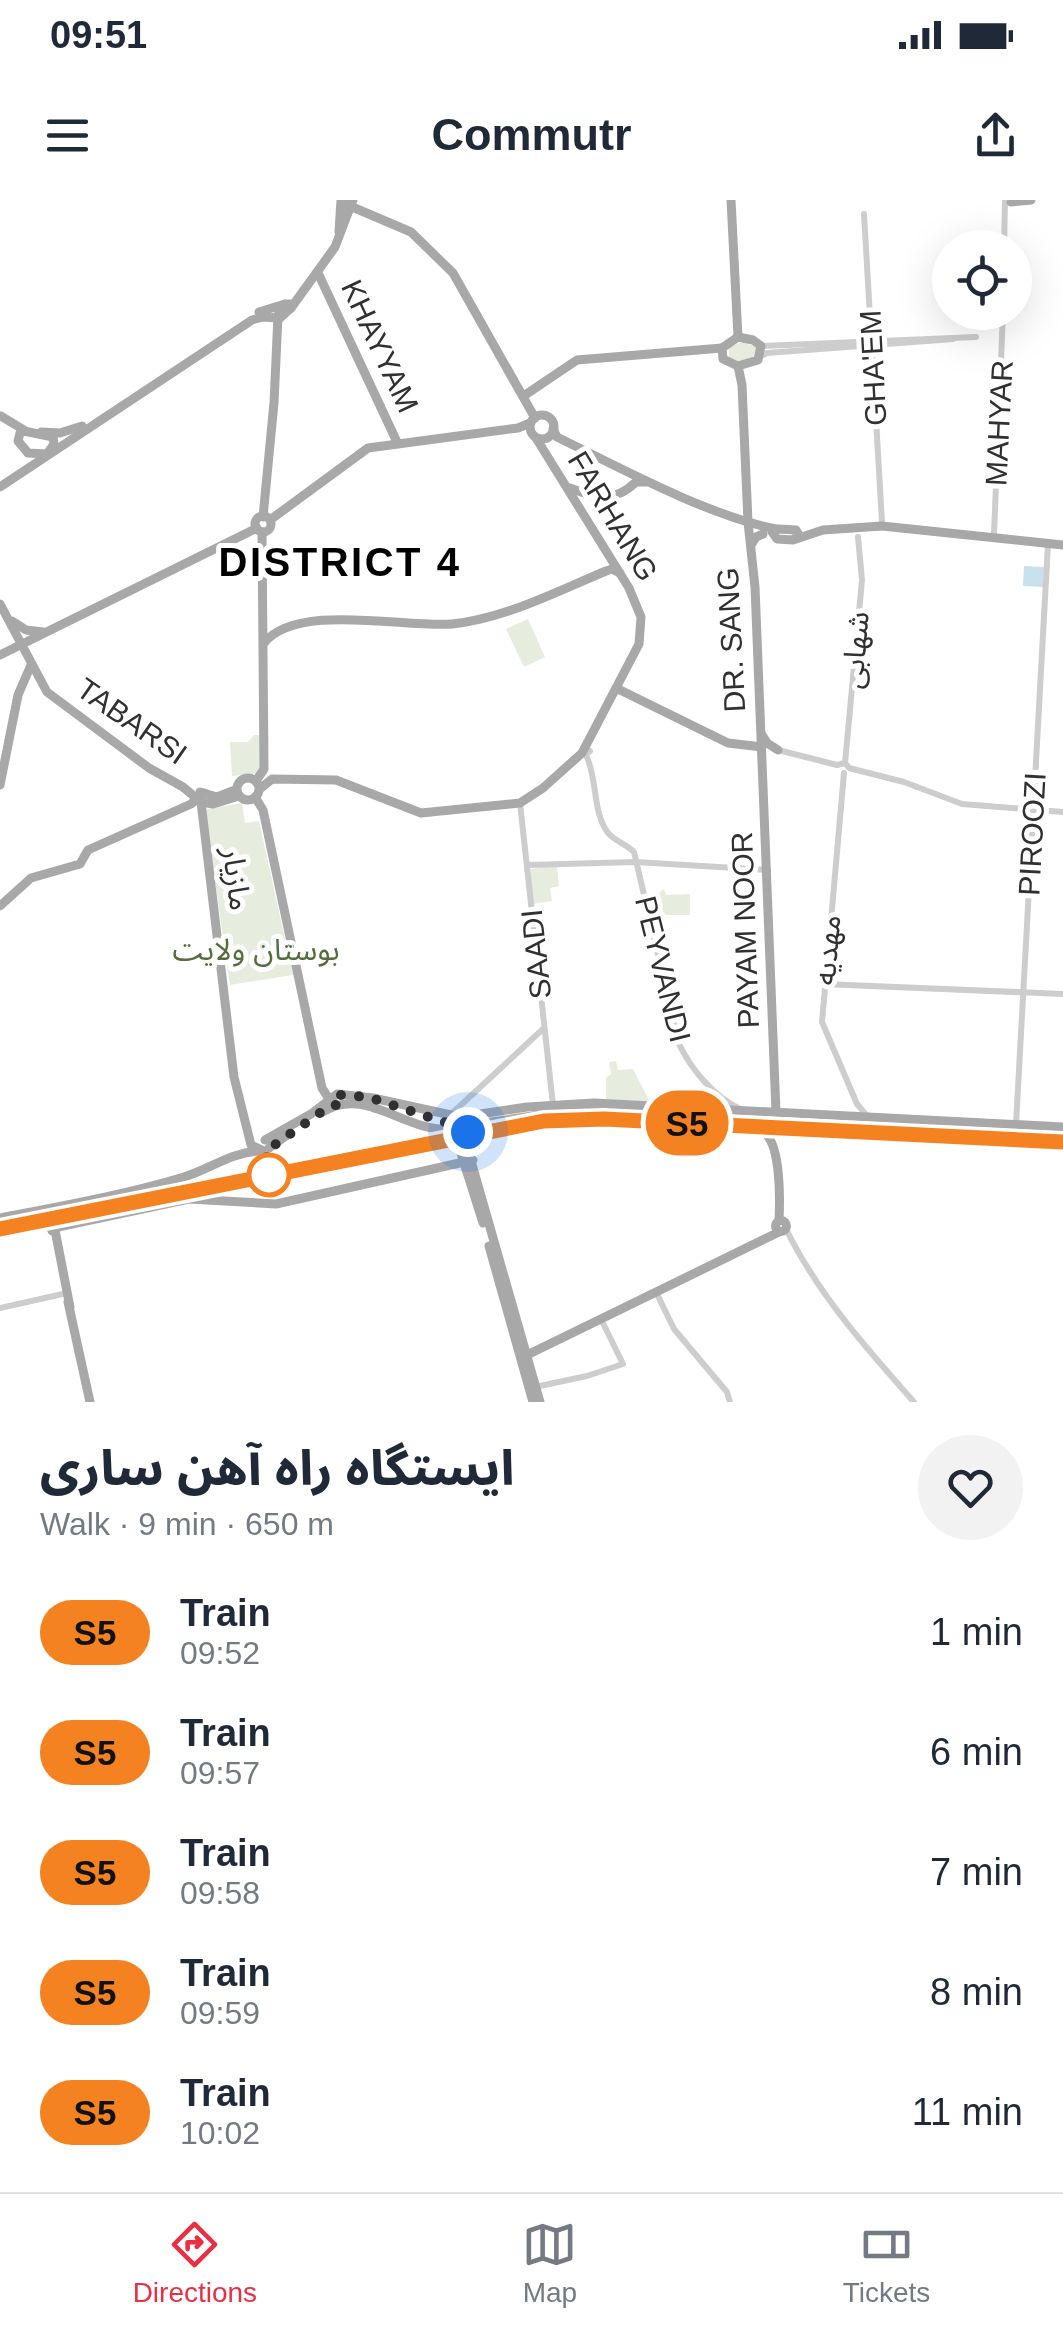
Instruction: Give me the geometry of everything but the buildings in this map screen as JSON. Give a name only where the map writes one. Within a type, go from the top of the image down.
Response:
[{"type":"main road","points":[[723,353],[738,338],[731,200]]},
{"type":"main road","points":[[1013,200],[1031,200]]},
{"type":"main road","points":[[288,305],[340,229],[349,204]]},
{"type":"main road","points":[[349,204],[413,230],[456,271],[535,425],[547,437],[555,433]]},
{"type":"main road","points":[[0,484],[248,317],[273,318],[318,272],[335,247],[349,204]]},
{"type":"main road","name":"KHAYYAM","points":[[318,272],[397,442]]},
{"type":"main road","points":[[463,286],[502,361],[525,395],[535,425]]},
{"type":"main road","points":[[1,654],[270,528],[267,518],[273,318]]},
{"type":"main road","points":[[738,338],[753,340],[761,351],[742,366]]},
{"type":"main road","points":[[525,395],[572,363],[723,353],[742,366],[744,373],[750,515],[747,521]]},
{"type":"main road","points":[[742,366],[747,521]]},
{"type":"main road","points":[[1,415],[32,454],[47,454]]},
{"type":"main road","points":[[267,518],[358,453],[397,442],[535,425],[549,418],[555,433],[630,474],[637,482],[747,521],[763,534],[882,522],[1063,543]]},
{"type":"main road","name":"FARHANG","points":[[520,804],[576,760],[585,748],[639,644],[642,625],[640,611],[546,451],[535,425]]},
{"type":"main road","points":[[12,428],[68,436]]},
{"type":"main road","points":[[0,484],[22,465],[20,433],[36,432],[54,441],[47,454]]},
{"type":"main road","points":[[546,451],[555,433]]},
{"type":"main road","points":[[616,466],[778,534]]},
{"type":"main road","points":[[567,487],[613,497],[637,482]]},
{"type":"main road","points":[[580,510],[579,500],[586,494]]},
{"type":"main road","name":"DR. SANG","points":[[747,521],[764,745]]},
{"type":"main road","points":[[809,531],[868,526],[1063,543]]},
{"type":"main road","points":[[260,530],[264,769],[258,789],[324,1081],[334,1101]]},
{"type":"main road","name":"DR. SANG","points":[[751,545],[756,536],[763,534]]},
{"type":"main road","points":[[606,571],[608,553]]},
{"type":"main road","points":[[264,643],[276,632],[328,620],[424,624],[471,621],[606,571],[620,574]]},
{"type":"main road","name":"TABARSI","points":[[0,604],[47,692],[149,768],[203,800],[237,793]]},
{"type":"main road","points":[[10,618],[41,635]]},
{"type":"main road","points":[[1,654],[12,644],[15,632]]},
{"type":"main road","points":[[0,785],[31,644],[41,635]]},
{"type":"main road","points":[[1,654],[29,662]]},
{"type":"main road","points":[[616,688],[728,743],[764,745]]},
{"type":"main road","name":"PAYAM NOOR","points":[[764,745],[776,1112]]},
{"type":"main road","points":[[264,769],[272,779]]},
{"type":"main road","points":[[258,789],[241,781],[237,793],[258,789],[272,779],[336,780],[422,813],[520,804]]},
{"type":"main road","points":[[0,906],[39,875],[80,864],[88,850],[203,800],[236,1077],[261,1144]]},
{"type":"main road","points":[[306,1004],[322,1088],[334,1101]]},
{"type":"main road","points":[[0,1219],[186,1176],[261,1144],[334,1101],[367,1100],[450,1121],[591,1108],[721,1105],[742,1110],[967,1126],[1063,1129]]},
{"type":"main road","points":[[261,1144],[334,1101]]},
{"type":"main road","points":[[450,1121],[553,1104],[591,1108]]},
{"type":"main road","points":[[469,1165],[466,1138],[471,1129],[536,1113],[591,1108]]},
{"type":"main road","points":[[610,1108],[927,1126]]},
{"type":"main road","points":[[657,1112],[696,1117]]},
{"type":"main road","points":[[450,1121],[467,1148]]},
{"type":"main road","points":[[450,1121],[469,1165],[536,1402]]},
{"type":"main road","points":[[900,1127],[952,1124]]},
{"type":"main road","points":[[967,1126],[1016,1124],[1063,1129]]},
{"type":"main road","points":[[722,1130],[832,1136]]},
{"type":"main road","points":[[524,1357],[766,1238],[780,1223],[775,1150],[765,1134]]},
{"type":"main road","points":[[775,1150],[784,1134]]},
{"type":"main road","points":[[28,1225],[55,1228],[198,1198],[276,1204],[469,1165]]},
{"type":"main road","points":[[37,1212],[115,1192]]},
{"type":"main road","points":[[90,1402],[55,1228],[58,1210],[115,1192]]},
{"type":"main road","points":[[0,1219],[94,1199]]},
{"type":"main road","points":[[0,1219],[41,1215],[50,1218],[66,1289]]},
{"type":"main road","points":[[0,1219],[19,1216]]},
{"type":"main road","points":[[66,1289],[58,1234],[88,1221]]},
{"type":"main road","points":[[524,1357],[536,1387],[536,1402]]},
{"type":"street","points":[[1004,230],[1005,200]]},
{"type":"street","name":"GHA'EM","points":[[864,214],[882,522]]},
{"type":"street","name":"MAHYAR","points":[[994,534],[1002,330]]},
{"type":"street","points":[[761,351],[976,337]]},
{"type":"street","points":[[846,528],[855,530],[858,538],[868,526]]},
{"type":"street","name":"شهابی","points":[[844,767],[862,580],[858,538]]},
{"type":"street","name":"PIROOZI","points":[[1016,1124],[1048,544]]},
{"type":"street","points":[[764,745],[904,782],[962,804],[1063,812]]},
{"type":"street","name":"PEYVANDI","points":[[590,751],[586,755],[602,824],[611,836],[628,846],[636,862],[679,1044],[721,1105]]},
{"type":"street","points":[[576,760],[591,764]]},
{"type":"street","name":"مهدیه","points":[[844,767],[823,984],[824,1030],[853,1096],[868,1117]]},
{"type":"street","name":"SAADI","points":[[520,804],[553,1104]]},
{"type":"street","points":[[527,865],[636,862],[768,870]]},
{"type":"street","points":[[823,984],[1063,997]]},
{"type":"street","points":[[450,1121],[543,1028]]},
{"type":"street","points":[[837,1115],[851,1110],[853,1096]]},
{"type":"street","points":[[464,1105],[472,1116]]},
{"type":"street","points":[[780,1223],[822,1292],[914,1402]]},
{"type":"street","points":[[0,1308],[66,1289]]},
{"type":"street","points":[[656,1292],[674,1329],[727,1392],[730,1402]]},
{"type":"street","points":[[536,1387],[620,1365],[622,1359],[602,1319]]},
{"type":"green space","points":[[743,342],[756,347],[756,355],[742,362],[729,358],[729,347]]},
{"type":"green space","points":[[528,619],[545,657],[524,667],[506,629]]},
{"type":"green space","points":[[254,735],[264,735],[262,765],[257,774],[232,776],[230,742],[248,742]]},
{"type":"green space","name":"بوستان ولایت","points":[[242,803],[245,823],[259,821],[293,975],[230,985],[205,813],[207,809]]},
{"type":"green space","points":[[557,865],[559,886],[550,888],[552,901],[533,904],[530,869]]},
{"type":"green space","points":[[664,889],[666,895],[690,894],[690,915],[653,915],[650,904],[660,898]]},
{"type":"green space","points":[[616,1061],[618,1070],[633,1069],[650,1102],[606,1100],[609,1062]]},
{"type":"water","points":[[1024,566],[1044,567],[1043,587],[1023,586]]},
{"type":"tunnel","points":[[696,1117],[706,1129],[722,1130]]},
{"type":"tunnel","points":[[832,1136],[847,1136],[853,1127],[900,1127]]},
{"type":"railway","points":[[0,1229],[543,1121],[604,1119],[1063,1142]]},
{"type":"train","name":"S5","points":[[0,1229],[544,1121],[604,1119],[1063,1142]]},
{"type":"district","name":"DISTRICT 4","points":[[340,562]]},
{"type":"route","points":[[269,1175],[266,1151],[327,1108],[342,1103],[338,1100],[340,1095],[368,1097],[450,1124],[460,1132],[467,1148],[468,1132]]}]
